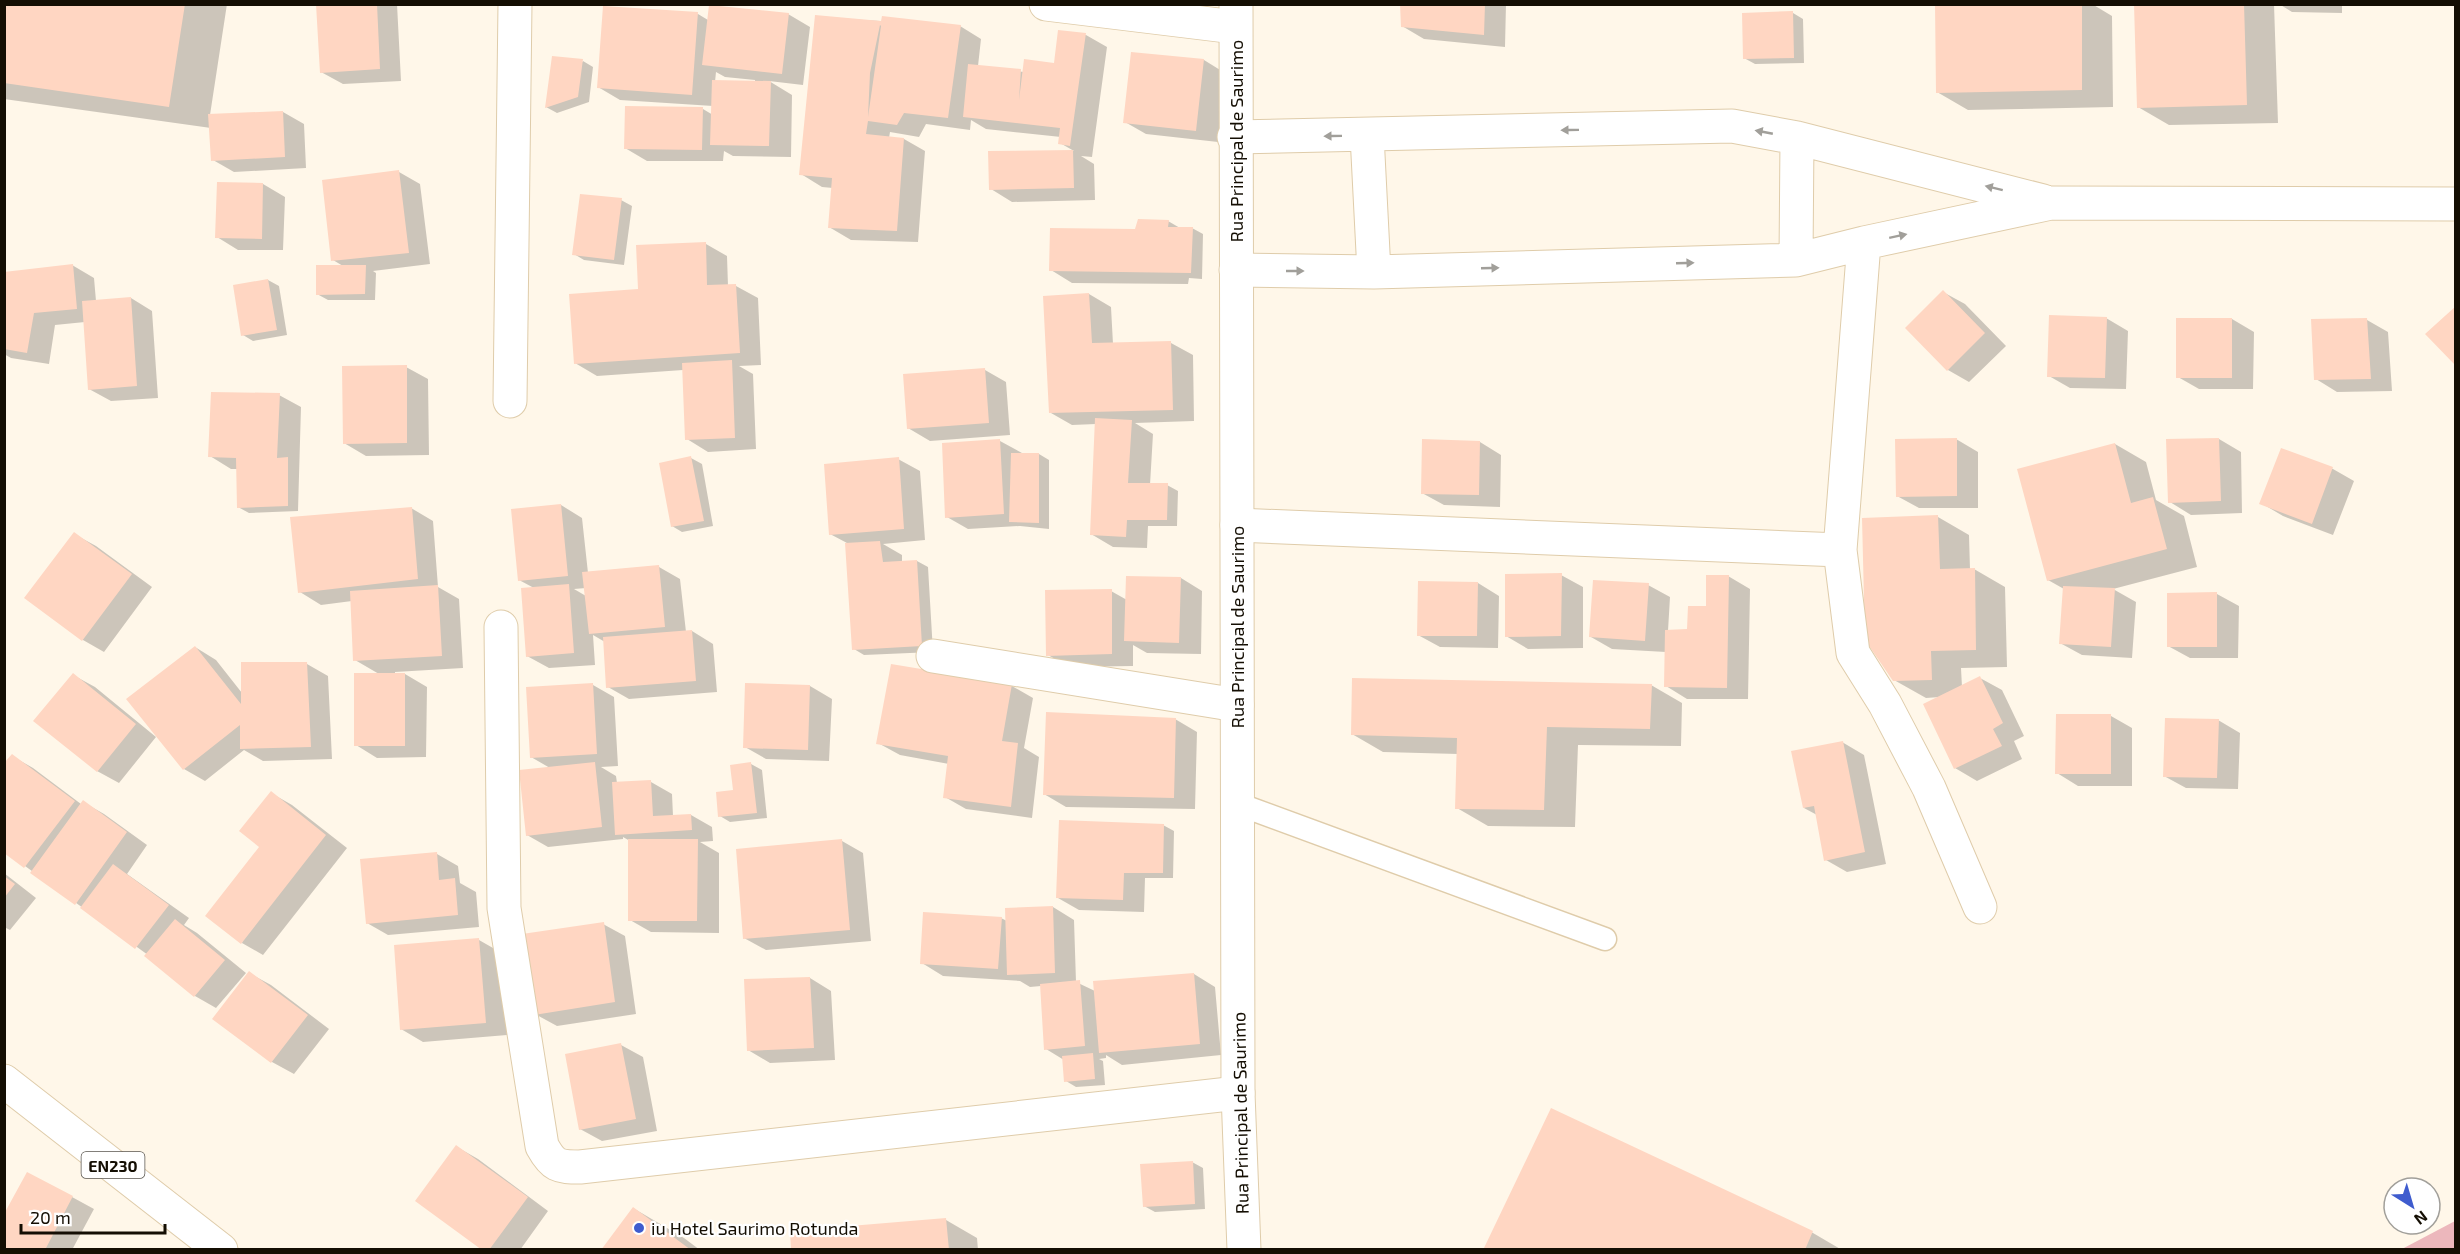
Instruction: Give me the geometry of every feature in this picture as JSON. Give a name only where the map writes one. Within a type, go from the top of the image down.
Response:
[{"type":"street","points":[[510,401],[515,4]]},
{"type":"street","points":[[1046,4],[1235,16]]},
{"type":"street","name":"Rua Principal de Saurimo","points":[[1235,16],[1238,1093],[1244,1250]]},
{"type":"street","points":[[1234,137],[1732,126],[1797,138],[2051,203]]},
{"type":"street","points":[[1367,135],[1374,272]]},
{"type":"street","points":[[1796,260],[1797,138]]},
{"type":"street","points":[[1236,270],[1374,272],[1796,260],[2051,203],[2456,204]]},
{"type":"street","points":[[1864,243],[1840,550],[1853,653],[1885,705],[1929,788],[1980,907]]},
{"type":"street","points":[[1237,525],[1840,550]]},
{"type":"street","points":[[501,627],[504,908],[542,1146],[550,1161],[562,1167],[580,1167],[1238,1093]]},
{"type":"street","points":[[933,656],[1238,705]]},
{"type":"street","name":"EN230","points":[[4,1081],[221,1250]]},
{"type":"lane","points":[[1238,804],[1605,939]]},
{"type":"shaded area","points":[[2455,1221],[2455,1249],[2402,1249],[2427,1236],[2442,1236],[2442,1228]]},
{"type":"building","points":[[4,4],[185,4],[169,107],[4,83]]},
{"type":"building","points":[[316,4],[377,4],[380,69],[320,73]]},
{"type":"building","points":[[1400,4],[1485,4],[1484,35],[1401,27]]},
{"type":"building","points":[[1935,4],[2082,4],[2082,90],[1936,93]]},
{"type":"building","points":[[2134,4],[2244,4],[2247,105],[2137,108]]},
{"type":"building","points":[[709,5],[789,13],[782,74],[702,65]]},
{"type":"building","points":[[603,6],[698,12],[692,95],[597,88]]},
{"type":"building","points":[[1793,11],[1794,58],[1743,59],[1742,13]]},
{"type":"building","points":[[815,15],[881,21],[882,16],[961,25],[948,118],[904,113],[897,125],[868,121],[866,134],[904,138],[897,231],[828,228],[832,178],[799,175]],"holes":[[[881,26],[868,117],[870,73]]]},
{"type":"building","points":[[1058,30],[1086,33],[1070,146],[1058,144],[1060,128],[963,117],[968,64],[1021,69],[1019,100],[1024,59],[1054,63]]},
{"type":"building","points":[[1131,52],[1204,59],[1196,131],[1123,123]]},
{"type":"building","points":[[552,56],[583,59],[578,97],[545,108]]},
{"type":"building","points":[[712,80],[771,81],[769,146],[710,145]]},
{"type":"building","points":[[625,106],[703,107],[702,150],[624,149]]},
{"type":"building","points":[[283,111],[285,157],[211,161],[208,114]]},
{"type":"building","points":[[1073,150],[1074,188],[989,190],[988,151]]},
{"type":"building","points":[[399,170],[409,253],[331,261],[322,180]]},
{"type":"building","points":[[217,182],[263,183],[262,239],[215,238]]},
{"type":"building","points":[[580,194],[622,198],[614,260],[572,255]]},
{"type":"building","points":[[1138,219],[1169,220],[1168,227],[1193,227],[1191,273],[1049,271],[1050,228],[1135,229]]},
{"type":"building","points":[[706,242],[707,285],[736,284],[740,353],[574,364],[569,294],[638,289],[636,245]]},
{"type":"building","points":[[73,264],[77,309],[34,313],[27,353],[4,349],[4,272]]},
{"type":"building","points":[[316,265],[366,265],[365,294],[316,295]]},
{"type":"building","points":[[268,279],[277,330],[241,336],[233,285]]},
{"type":"building","points":[[1943,290],[1985,333],[1947,371],[1905,328]]},
{"type":"building","points":[[1089,293],[1092,343],[1171,341],[1173,410],[1049,413],[1043,296]]},
{"type":"building","points":[[131,297],[137,386],[88,390],[82,301]]},
{"type":"building","points":[[2456,306],[2456,366],[2425,334]]},
{"type":"building","points":[[2049,315],[2107,317],[2105,378],[2047,377]]},
{"type":"building","points":[[2176,318],[2232,318],[2232,378],[2176,378]]},
{"type":"building","points":[[2367,318],[2371,379],[2314,380],[2311,319]]},
{"type":"building","points":[[732,360],[735,438],[685,440],[682,363]]},
{"type":"building","points":[[407,365],[407,443],[343,444],[342,366]]},
{"type":"building","points":[[985,368],[989,423],[907,429],[903,374]]},
{"type":"building","points":[[211,392],[280,393],[277,458],[288,457],[288,506],[237,508],[236,458],[208,457]]},
{"type":"building","points":[[1095,418],[1132,420],[1128,483],[1168,483],[1167,520],[1127,520],[1126,537],[1090,535]]},
{"type":"building","points":[[1957,438],[1957,496],[1896,497],[1895,439]]},
{"type":"building","points":[[2219,438],[2221,501],[2168,503],[2166,439]]},
{"type":"building","points":[[1000,439],[1004,514],[945,518],[942,443]]},
{"type":"building","points":[[1422,439],[1480,441],[1479,495],[1421,494]]},
{"type":"building","points":[[2115,443],[2131,503],[2153,497],[2167,549],[2047,581],[2017,469]]},
{"type":"building","points":[[2281,448],[2333,467],[2312,524],[2259,504]]},
{"type":"building","points":[[1011,453],[1039,453],[1039,523],[1009,522]]},
{"type":"building","points":[[691,456],[704,521],[671,527],[659,463]]},
{"type":"building","points":[[899,457],[904,529],[829,535],[824,464]]},
{"type":"building","points":[[561,504],[568,576],[518,581],[511,509]]},
{"type":"building","points":[[412,507],[418,579],[298,593],[290,517]]},
{"type":"building","points":[[1938,515],[1940,569],[1975,568],[1976,650],[1931,651],[1932,680],[1893,681],[1865,640],[1862,518]]},
{"type":"building","points":[[74,532],[132,574],[82,641],[24,598]]},
{"type":"building","points":[[880,541],[883,562],[917,560],[922,646],[852,650],[845,543]]},
{"type":"building","points":[[659,565],[665,627],[589,634],[582,572]]},
{"type":"building","points":[[1562,573],[1561,636],[1505,637],[1505,574]]},
{"type":"building","points":[[1706,575],[1729,575],[1727,688],[1664,687],[1665,630],[1687,629],[1688,606],[1706,606]]},
{"type":"building","points":[[1126,576],[1181,577],[1179,643],[1124,641]]},
{"type":"building","points":[[1593,580],[1649,583],[1645,641],[1589,637]]},
{"type":"building","points":[[1418,581],[1478,582],[1477,636],[1417,636]]},
{"type":"building","points":[[569,584],[574,653],[526,657],[521,588]]},
{"type":"building","points":[[438,585],[442,656],[353,661],[350,591]]},
{"type":"building","points":[[2063,586],[2115,588],[2111,647],[2059,644]]},
{"type":"building","points":[[1112,589],[1112,654],[1046,656],[1045,590]]},
{"type":"building","points":[[2217,592],[2217,647],[2167,647],[2167,593]]},
{"type":"building","points":[[692,630],[696,681],[606,688],[603,637]]},
{"type":"building","points":[[195,646],[241,704],[241,662],[307,662],[311,747],[240,749],[240,725],[183,770],[126,699]]},
{"type":"building","points":[[891,664],[1012,684],[1002,741],[1018,743],[1011,807],[943,798],[948,756],[876,744]]},
{"type":"building","points":[[73,673],[136,724],[97,772],[33,721]]},
{"type":"building","points":[[354,673],[405,673],[405,746],[354,746]]},
{"type":"building","points":[[1980,676],[2003,723],[1993,729],[2002,746],[1954,769],[1923,704]]},
{"type":"building","points":[[1352,678],[1652,684],[1650,729],[1547,727],[1544,810],[1455,809],[1457,738],[1351,735]]},
{"type":"building","points":[[593,683],[597,754],[530,758],[526,687]]},
{"type":"building","points":[[745,683],[810,685],[808,750],[743,748]]},
{"type":"building","points":[[1046,712],[1176,718],[1174,798],[1043,795]]},
{"type":"building","points":[[2056,714],[2111,714],[2111,774],[2055,774]]},
{"type":"building","points":[[2165,718],[2219,719],[2217,778],[2163,777]]},
{"type":"building","points":[[1843,741],[1865,852],[1824,861],[1814,806],[1803,808],[1791,751]]},
{"type":"building","points":[[12,754],[75,801],[24,868],[4,853],[4,763]]},
{"type":"building","points":[[595,762],[602,827],[526,836],[519,770]]},
{"type":"building","points":[[751,762],[757,813],[718,817],[716,792],[733,790],[730,765]]},
{"type":"building","points":[[651,780],[653,816],[691,814],[692,830],[615,835],[612,782]]},
{"type":"building","points":[[271,791],[326,835],[241,944],[205,916],[259,847],[239,831]]},
{"type":"building","points":[[83,800],[127,832],[75,905],[30,873]]},
{"type":"building","points":[[1059,820],[1164,824],[1163,873],[1124,873],[1123,900],[1056,898]]},
{"type":"building","points":[[628,839],[698,839],[697,921],[628,921]]},
{"type":"building","points":[[842,839],[850,930],[743,939],[736,849]]},
{"type":"building","points":[[437,852],[439,880],[455,878],[458,915],[366,924],[360,859]]},
{"type":"building","points":[[113,864],[169,905],[135,949],[80,908]]},
{"type":"building","points":[[4,876],[15,884],[4,898]]},
{"type":"building","points":[[1053,906],[1055,973],[1007,975],[1005,908]]},
{"type":"building","points":[[923,912],[1002,917],[998,969],[920,964]]},
{"type":"building","points":[[175,919],[225,960],[194,997],[144,956]]},
{"type":"building","points":[[604,922],[615,1002],[534,1015],[522,934]]},
{"type":"building","points":[[479,938],[486,1023],[400,1030],[394,945]]},
{"type":"building","points":[[249,971],[308,1015],[271,1063],[212,1019]]},
{"type":"building","points":[[1194,973],[1200,1044],[1099,1053],[1093,981]]},
{"type":"building","points":[[810,977],[814,1048],[747,1051],[744,979]]},
{"type":"building","points":[[1080,980],[1085,1046],[1044,1050],[1040,984]]},
{"type":"building","points":[[621,1043],[636,1119],[579,1130],[565,1054]]},
{"type":"building","points":[[1093,1053],[1095,1079],[1064,1082],[1062,1056]]},
{"type":"building","points":[[1551,1108],[1813,1231],[1805,1250],[1483,1250]]},
{"type":"building","points":[[456,1145],[528,1197],[489,1250],[482,1250],[415,1201]]},
{"type":"building","points":[[1193,1161],[1195,1204],[1143,1207],[1140,1164]]},
{"type":"building","points":[[27,1172],[73,1196],[45,1250],[4,1250],[4,1214]]},
{"type":"building","name":"iu Hotel Saurimo Rotunda","points":[[633,1207],[691,1250],[601,1250]]},
{"type":"building","points":[[946,1218],[949,1250],[791,1250],[790,1231]]},
{"type":"place","name":"iu Hotel Saurimo Rotunda","points":[[639,1228]]}]
